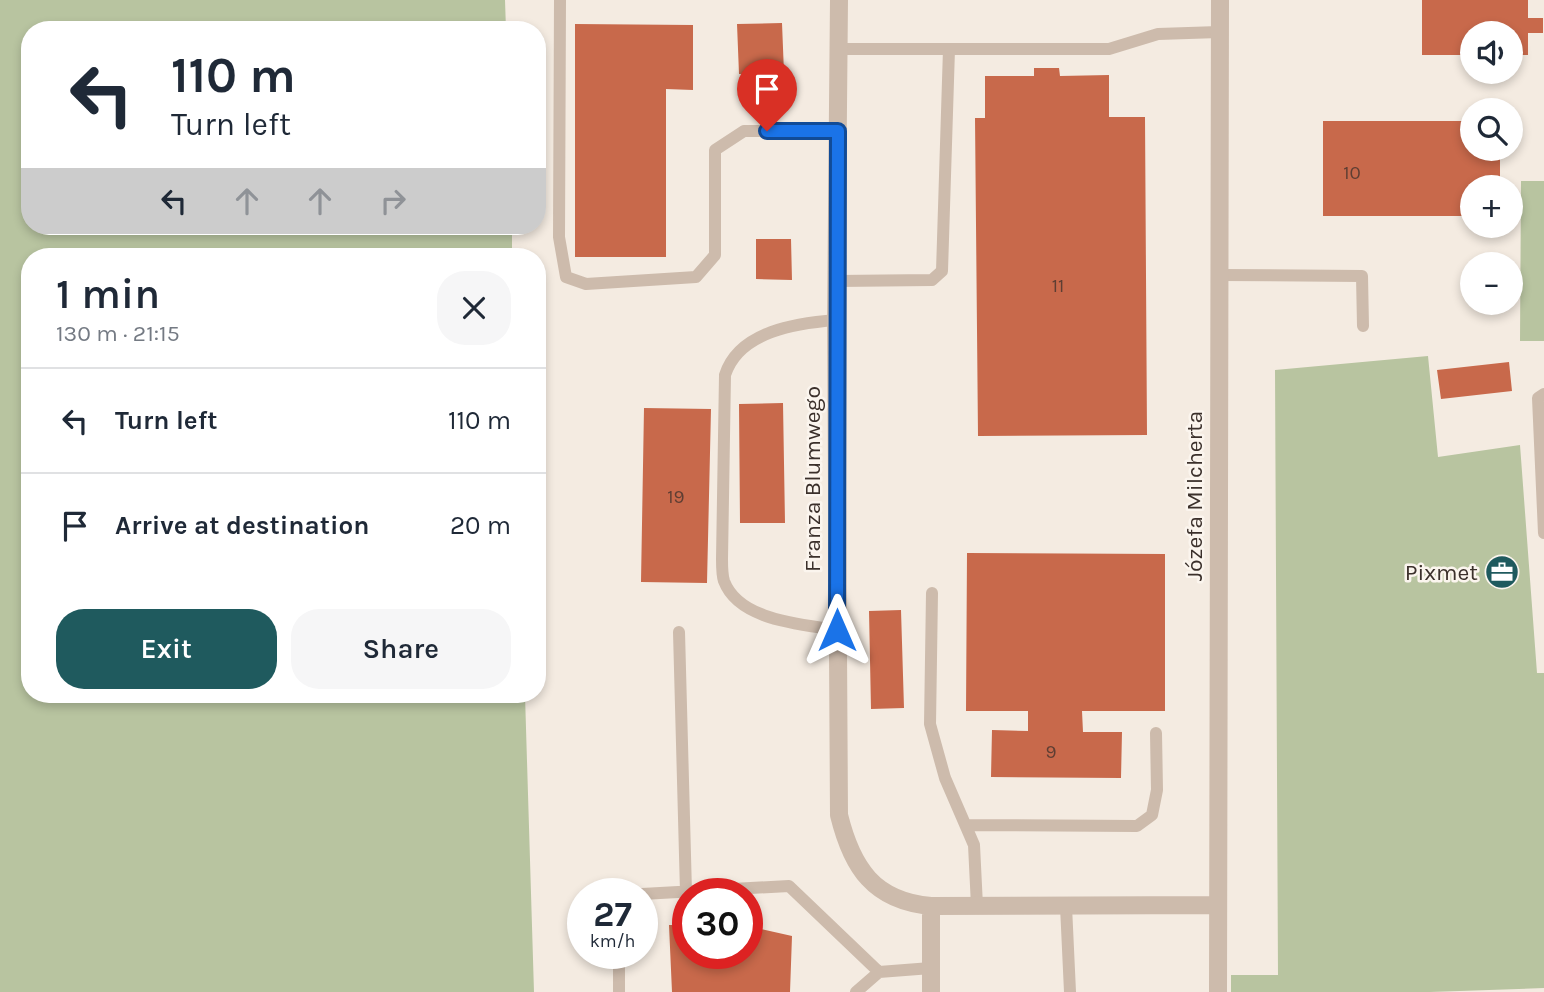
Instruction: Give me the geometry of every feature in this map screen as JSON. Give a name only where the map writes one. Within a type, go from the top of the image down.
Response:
[{"type":"street","name":"Franza Blumwego","points":[[839,0],[836,320],[837,788],[845,839],[852,856],[875,886],[893,899],[931,906],[1217,905]]},
{"type":"street","name":"Józefa Milcherta","points":[[1218,992],[1220,0]]},
{"type":"street","points":[[931,906],[931,992]]},
{"type":"lane","points":[[560,0],[559,237],[566,277],[586,284],[696,277],[715,255],[715,150],[744,131],[838,131]]},
{"type":"lane","points":[[838,49],[1109,49],[1158,34],[1219,32]]},
{"type":"lane","points":[[837,281],[932,280],[942,271],[949,49]]},
{"type":"lane","points":[[1219,275],[1362,275],[1363,326]]},
{"type":"lane","points":[[836,320],[791,324],[749,344],[729,361],[724,375],[722,559],[724,581],[739,602],[776,619],[837,630]]},
{"type":"lane","points":[[1544,394],[1538,398],[1544,533]]},
{"type":"lane","points":[[932,593],[930,723],[946,778],[974,845],[977,906]]},
{"type":"lane","points":[[678,632],[686,878]]},
{"type":"lane","points":[[966,825],[1137,826],[1152,815],[1157,790],[1156,733]]},
{"type":"lane","points":[[763,888],[789,886],[879,972]]},
{"type":"lane","points":[[1066,906],[1070,992]]},
{"type":"lane","points":[[856,992],[879,972],[931,968]]},
{"type":"lane","points":[[619,969],[619,992]]},
{"type":"green space","points":[[0,0],[505,0],[506,21],[21,21],[21,235],[512,235],[512,248],[21,248],[21,703],[525,703],[534,992],[0,992]]},
{"type":"green space","points":[[1523,181],[1544,181],[1544,341],[1520,341],[1520,315],[1523,315],[1523,252],[1521,252]]},
{"type":"green space","points":[[1428,356],[1438,457],[1520,445],[1537,673],[1544,673],[1544,988],[1430,992],[1231,992],[1231,975],[1278,975],[1275,370]]},
{"type":"building","points":[[1422,0],[1528,0],[1528,18],[1543,18],[1543,33],[1528,33],[1528,55],[1523,55],[1523,21],[1460,21],[1460,55],[1422,55]]},
{"type":"building","points":[[782,23],[784,73],[739,74],[737,24]]},
{"type":"building","points":[[575,24],[693,25],[693,90],[666,89],[666,257],[575,257]]},
{"type":"building","points":[[1034,68],[1059,68],[1060,76],[1109,75],[1109,117],[1145,117],[1147,435],[978,436],[975,118],[985,118],[985,76],[1034,76]]},
{"type":"building","points":[[1323,121],[1460,121],[1460,161],[1500,161],[1500,175],[1460,175],[1460,216],[1323,216]]},
{"type":"building","points":[[756,239],[791,239],[792,280],[756,279]]},
{"type":"building","points":[[1509,362],[1512,391],[1441,399],[1437,370]]},
{"type":"building","points":[[783,403],[785,523],[740,523],[739,404]]},
{"type":"building","points":[[644,408],[711,409],[707,583],[641,582]]},
{"type":"building","points":[[967,553],[1165,554],[1165,711],[1082,711],[1083,732],[1122,732],[1121,778],[991,777],[992,730],[1028,731],[1028,711],[966,711]]},
{"type":"building","points":[[901,610],[904,708],[871,709],[869,611]]},
{"type":"building","points":[[669,925],[672,925],[672,969],[763,969],[763,930],[792,936],[790,992],[672,992]]},
{"type":"place","name":"Pixmet","points":[[1502,572]]},
{"type":"route","points":[[767,131],[838,131],[837,630]]}]
